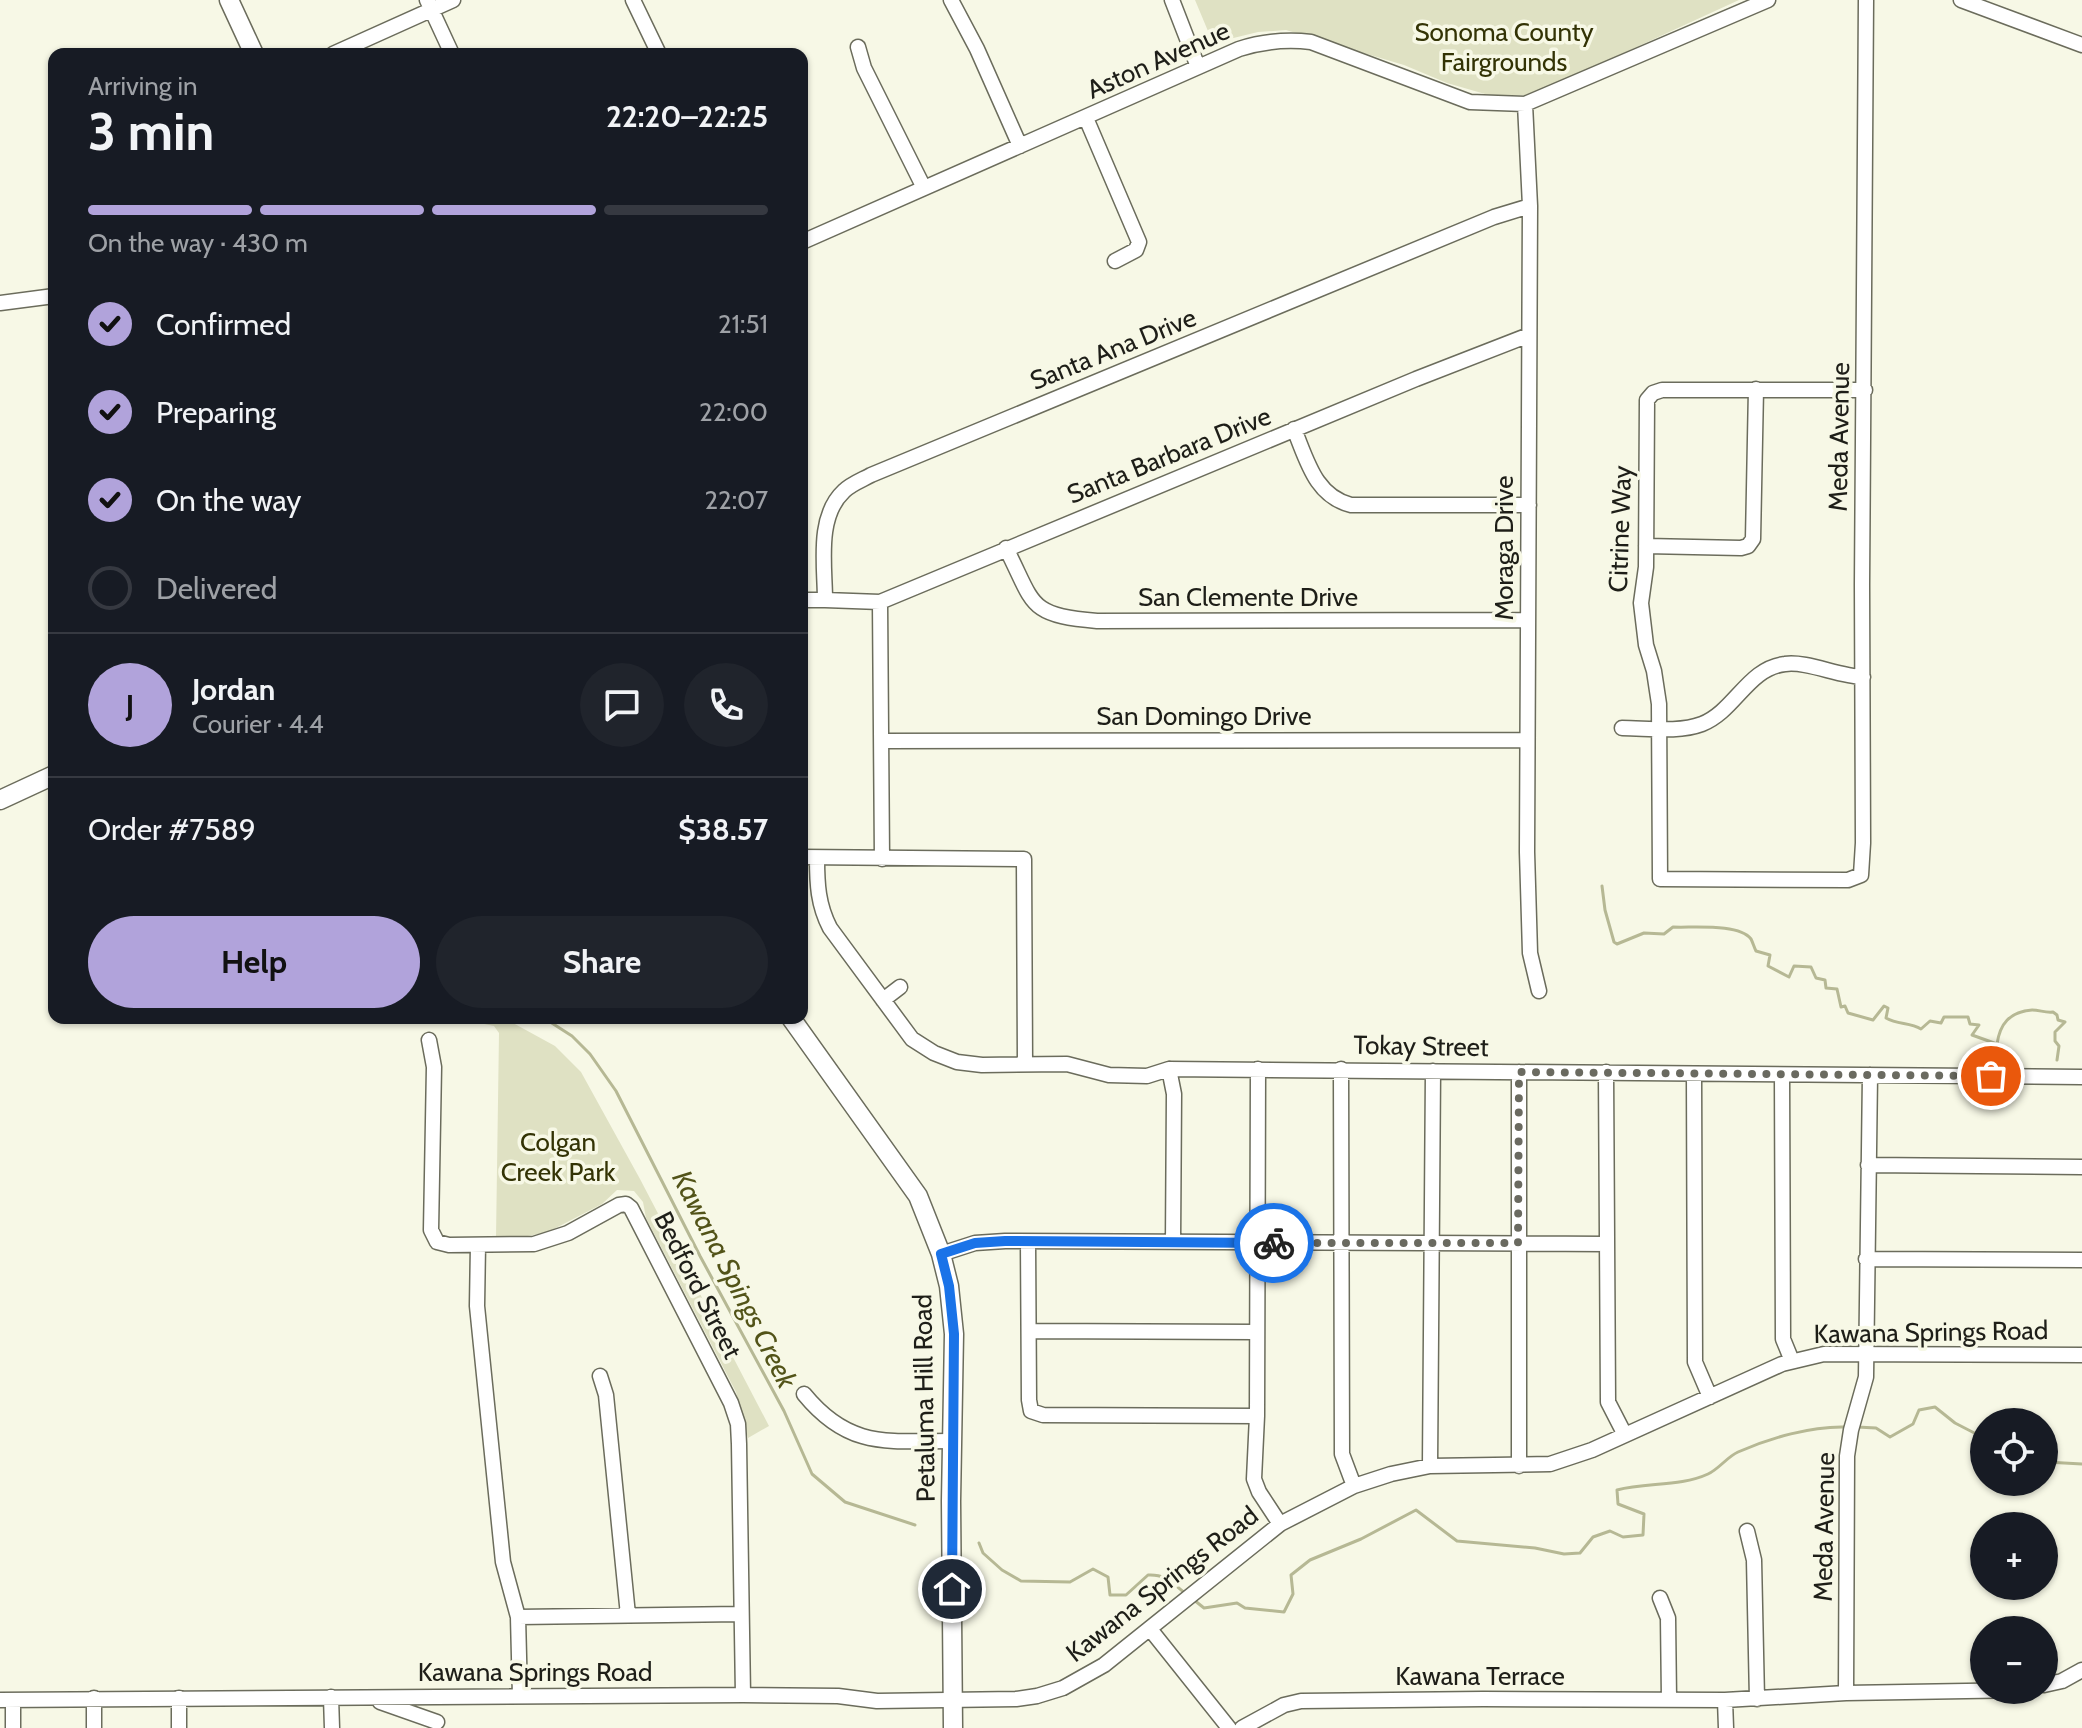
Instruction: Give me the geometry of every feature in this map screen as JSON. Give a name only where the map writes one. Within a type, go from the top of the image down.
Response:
[{"type":"main road","points":[[229,0],[251,48]]},
{"type":"main road","points":[[0,800],[48,778]]},
{"type":"main road","name":"Petaluma Hill Road","points":[[795,1024],[908,1179],[921,1202],[941,1254],[952,1311],[953,1728]]},
{"type":"street","points":[[345,48],[429,5],[453,0]]},
{"type":"street","points":[[633,0],[656,48]]},
{"type":"street","points":[[951,0],[977,49],[1020,146]]},
{"type":"street","points":[[1172,0],[1198,67]]},
{"type":"street","name":"Aston Avenue","points":[[808,239],[1261,42],[1295,40],[1328,48],[1470,102],[1525,104],[1768,0]]},
{"type":"street","name":"Meda Avenue","points":[[1660,879],[1848,880],[1861,875],[1866,0]]},
{"type":"street","points":[[1961,0],[2082,45]]},
{"type":"street","points":[[429,5],[449,48]]},
{"type":"street","points":[[858,47],[864,68],[924,188]]},
{"type":"street","name":"Moraga Drive","points":[[1525,104],[1530,206],[1529,934],[1533,971],[1539,991]]},
{"type":"street","points":[[1086,118],[1139,242],[1136,250],[1115,261]]},
{"type":"street","name":"Santa Ana Drive","points":[[825,600],[824,535],[830,510],[844,491],[871,475],[1494,217],[1530,206]]},
{"type":"street","points":[[0,303],[48,297]]},
{"type":"street","name":"Santa Barbara Drive","points":[[825,600],[880,602],[1294,429],[1529,335]]},
{"type":"street","points":[[1646,546],[1741,548],[1748,546],[1753,539],[1756,389]]},
{"type":"street","name":"Citrine Way","points":[[1660,879],[1658,689],[1646,645],[1641,603],[1646,546],[1647,400],[1653,393],[1662,390],[1865,390]]},
{"type":"street","points":[[1294,429],[1315,480],[1325,494],[1337,502],[1351,505],[1529,505]]},
{"type":"street","name":"San Clemente Drive","points":[[1006,548],[1030,599],[1046,613],[1071,619],[1528,620]]},
{"type":"street","points":[[808,600],[825,600]]},
{"type":"street","points":[[880,602],[882,859]]},
{"type":"street","points":[[1622,728],[1701,724],[1728,708],[1751,680],[1783,664],[1799,664],[1842,676],[1863,677]]},
{"type":"street","name":"San Domingo Drive","points":[[882,741],[1527,740]]},
{"type":"street","points":[[809,858],[1024,859],[1025,1064]]},
{"type":"street","name":"Tokay Street","points":[[809,858],[822,913],[883,1000],[912,1039],[934,1053],[957,1062],[1067,1064],[1109,1075],[1127,1076],[1147,1076],[1169,1069],[1341,1069],[2082,1077]]},
{"type":"street","points":[[883,1000],[900,987]]},
{"type":"street","name":"Bedford Street","points":[[429,1040],[434,1067],[431,1230],[437,1242],[449,1245],[534,1244],[568,1233],[626,1204],[631,1208],[731,1403],[738,1424],[743,1695]]},
{"type":"street","points":[[1169,1069],[1174,1094],[1173,1242]]},
{"type":"street","points":[[1258,1069],[1254,1479],[1280,1524]]},
{"type":"street","points":[[1341,1069],[1342,1454],[1354,1486]]},
{"type":"street","points":[[1430,1466],[1433,1071]]},
{"type":"street","points":[[1519,1072],[1519,1466]]},
{"type":"street","points":[[1606,1072],[1608,1402],[1625,1435]]},
{"type":"street","points":[[1694,1074],[1695,1362],[1710,1397]]},
{"type":"street","points":[[1782,1075],[1783,1339],[1792,1361]]},
{"type":"street","name":"Meda Avenue","points":[[1846,1693],[1848,1445],[1866,1377],[1867,1354],[1870,1075]]},
{"type":"street","points":[[1868,1165],[2082,1167]]},
{"type":"street","points":[[941,1254],[975,1243],[1028,1242],[1607,1244]]},
{"type":"street","points":[[1028,1242],[1031,1411],[1037,1414],[1257,1416]]},
{"type":"street","points":[[478,1245],[477,1306],[502,1547],[518,1617],[520,1696]]},
{"type":"street","points":[[1866,1259],[2082,1260]]},
{"type":"street","points":[[1029,1331],[1256,1332]]},
{"type":"street","name":"Kawana Springs Road","points":[[6,1700],[743,1695],[838,1696],[877,1701],[1037,1696],[1063,1688],[1104,1665],[1280,1524],[1354,1486],[1430,1466],[1550,1464],[1625,1435],[1792,1361],[1824,1354],[2082,1355]]},
{"type":"street","points":[[600,1376],[606,1395],[628,1615]]},
{"type":"street","points":[[804,1394],[819,1412],[854,1435],[897,1441],[952,1441]]},
{"type":"street","points":[[1747,1531],[1754,1560],[1757,1699]]},
{"type":"street","points":[[1660,1598],[1668,1618],[1669,1699]]},
{"type":"street","points":[[518,1617],[740,1614]]},
{"type":"street","points":[[1150,1629],[1229,1728]]},
{"type":"street","points":[[2058,1682],[2082,1670]]},
{"type":"street","name":"Kawana Terrace","points":[[1242,1728],[1284,1705],[1301,1701],[1725,1700],[1846,1693],[1970,1691]]},
{"type":"street","points":[[331,1697],[332,1728]]},
{"type":"street","points":[[365,1697],[425,1716],[437,1725]]},
{"type":"street","points":[[436,1697],[437,1725]]},
{"type":"street","points":[[94,1698],[94,1728]]},
{"type":"street","points":[[179,1698],[179,1728]]},
{"type":"street","points":[[6,1700],[13,1728]]},
{"type":"street","points":[[1725,1700],[1726,1728]]},
{"type":"green space","name":"Sonoma County Fairgrounds","points":[[1195,0],[1739,0],[1532,95],[1492,96],[1447,83],[1404,65],[1286,30],[1258,32],[1213,43]]},
{"type":"green space","name":"Colgan Creek Park","points":[[484,1024],[515,1024],[555,1046],[581,1072],[769,1426],[748,1438],[736,1392],[646,1218],[643,1202],[634,1191],[617,1190],[602,1204],[548,1232],[496,1237],[499,1033],[494,1026]]},
{"type":"waterway","points":[[1602,886],[1605,910],[1617,944],[1644,933],[1664,934],[1673,927],[1715,927],[1736,931],[1751,939],[1756,951],[1770,955],[1768,966],[1789,977],[1794,966],[1811,967],[1816,978],[1825,980],[1826,988],[1837,989],[1841,1007],[1845,1006],[1848,1013],[1873,1020],[1884,1006],[1888,1008],[1886,1018],[1921,1029],[1930,1021],[1941,1023],[1944,1017],[1968,1017],[1970,1024],[1979,1025],[1972,1035],[1997,1044],[2003,1025],[2017,1013],[2032,1010],[2053,1012],[2058,1020],[2065,1022],[2055,1032],[2055,1041],[2059,1046],[2057,1060]]},
{"type":"waterway","name":"Kawana Spings Creek","points":[[553,1024],[572,1036],[590,1054],[616,1091],[784,1411],[812,1474],[845,1502],[915,1525]]},
{"type":"waterway","name":"Kawana Spings Creek","points":[[1857,1427],[1876,1428],[1890,1437],[1913,1424],[1919,1410],[1935,1407],[1970,1431]]},
{"type":"waterway","name":"Kawana Spings Creek","points":[[1194,1600],[1204,1608],[1237,1603],[1245,1608],[1284,1612],[1293,1594],[1291,1575],[1310,1560],[1361,1539],[1416,1510],[1457,1541],[1535,1548],[1564,1554],[1580,1553],[1593,1537],[1610,1531],[1623,1537],[1643,1535],[1644,1514],[1618,1504],[1617,1490],[1697,1478],[1712,1472],[1738,1452],[1763,1442],[1805,1431],[1846,1427]]},
{"type":"waterway","name":"Kawana Spings Creek","points":[[2058,1463],[2082,1464]]},
{"type":"waterway","name":"Kawana Spings Creek","points":[[979,1543],[983,1553],[1002,1570],[1021,1581],[1070,1582],[1093,1569],[1108,1577],[1110,1595],[1126,1595],[1148,1575],[1164,1578],[1185,1593]]},
{"type":"way so far","points":[[1274,1243],[1518,1243],[1519,1072],[1991,1076]]},
{"type":"route","points":[[952,1589],[954,1334],[949,1286],[941,1254],[975,1243],[1005,1241],[1274,1243]]}]
